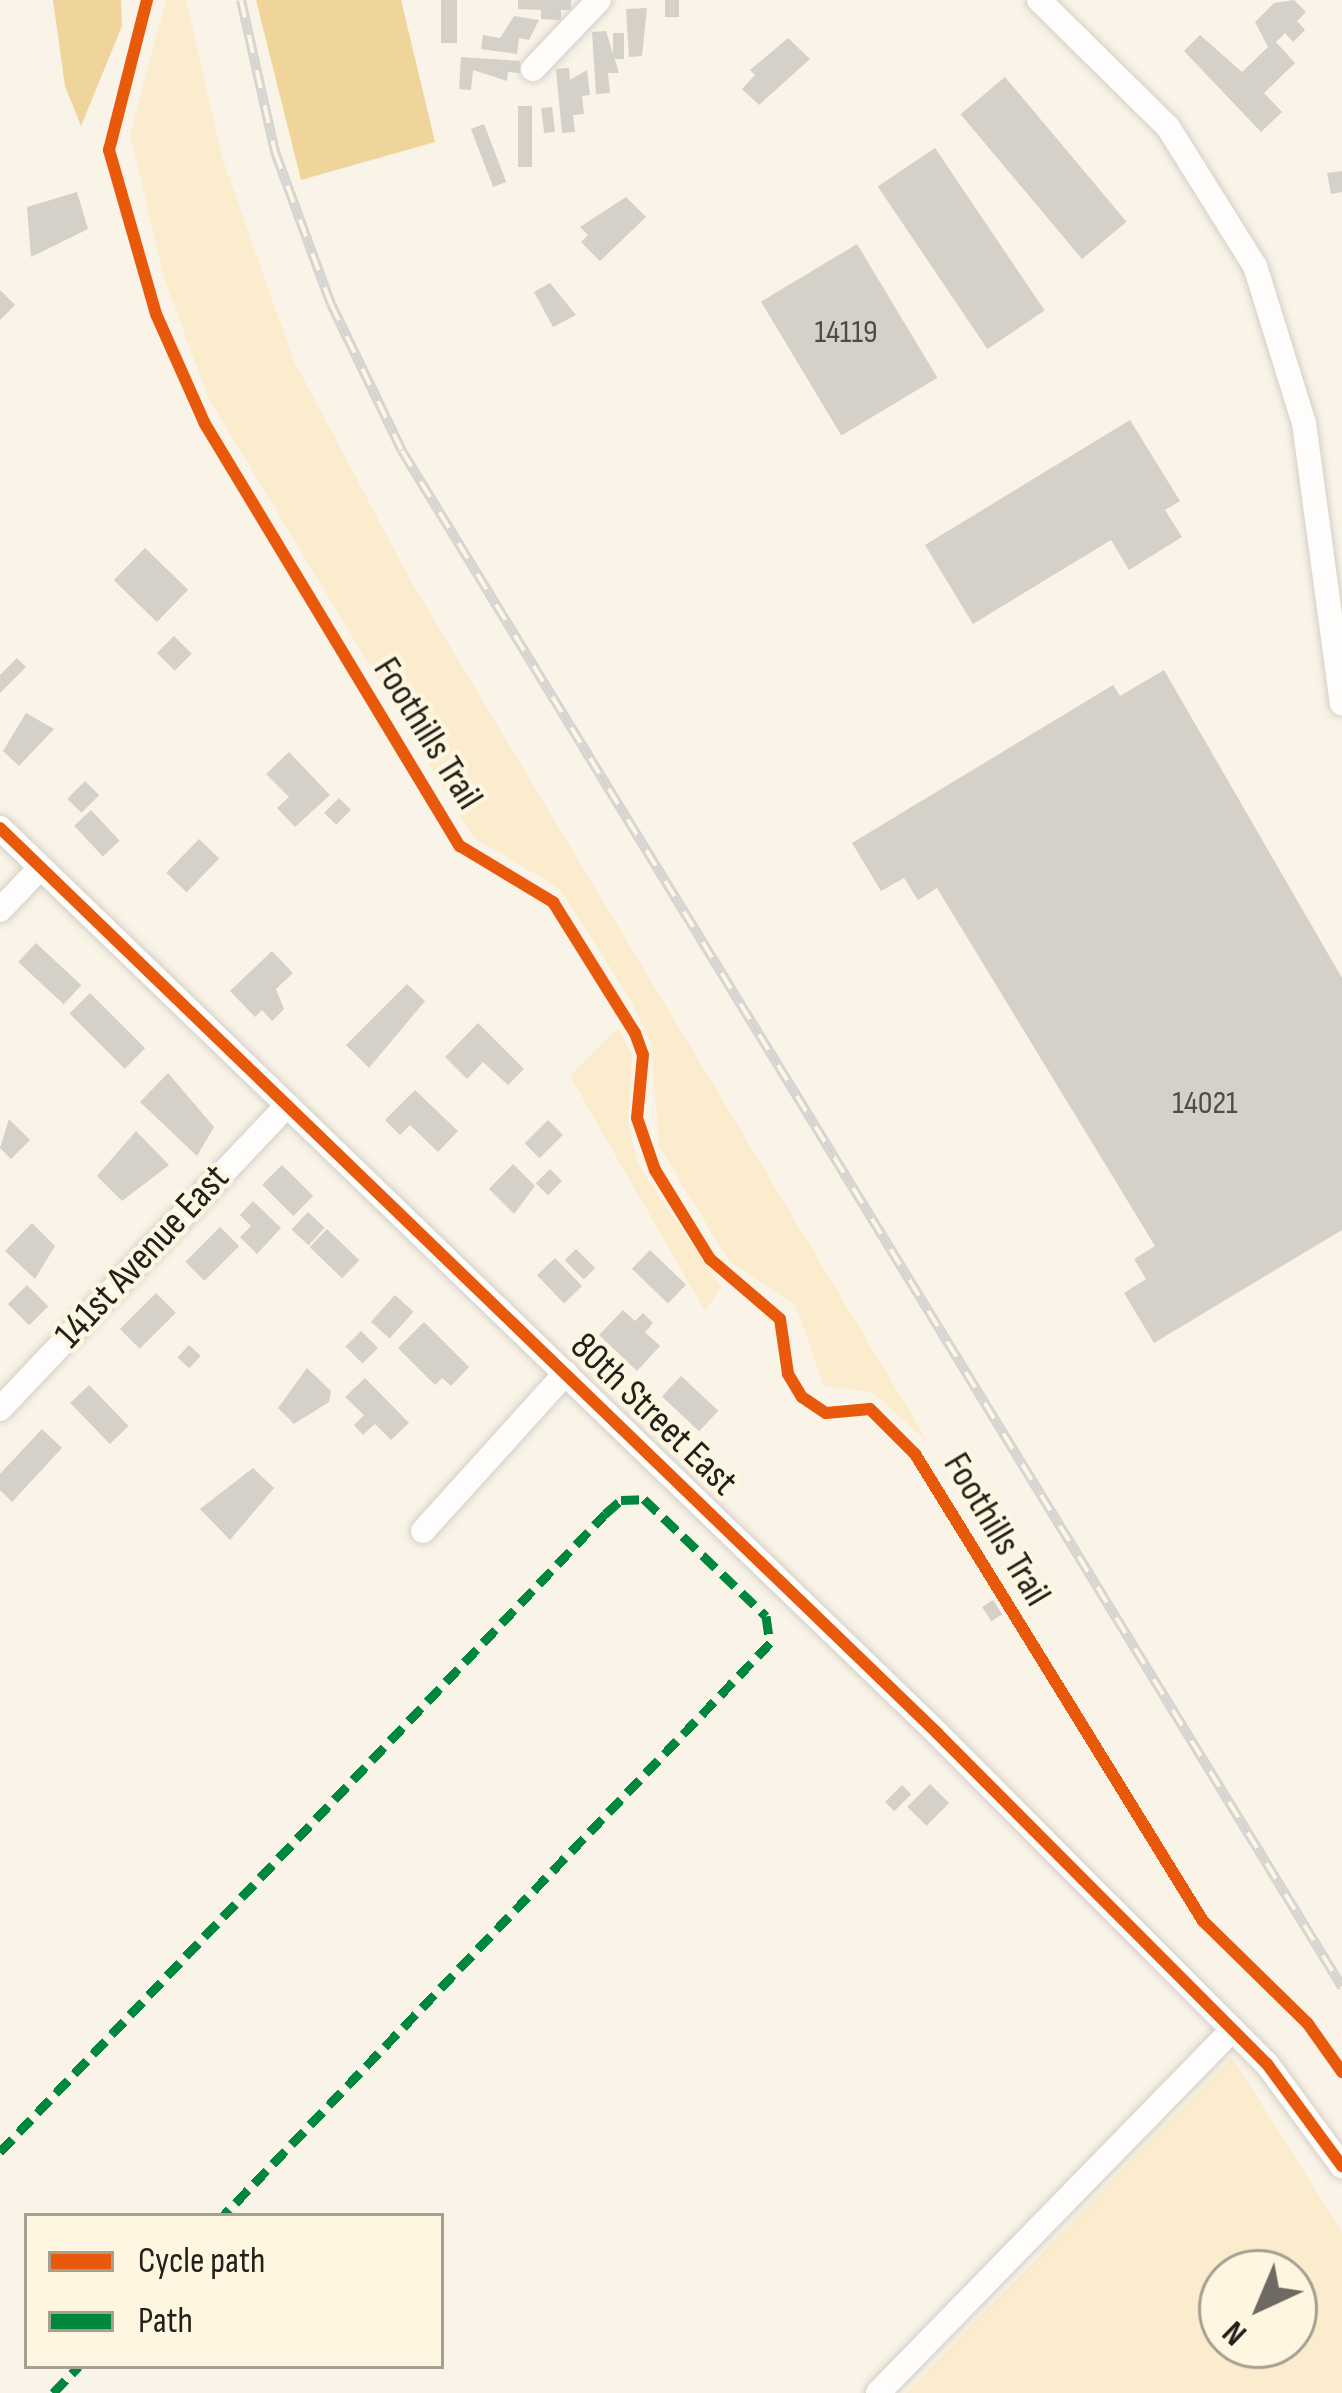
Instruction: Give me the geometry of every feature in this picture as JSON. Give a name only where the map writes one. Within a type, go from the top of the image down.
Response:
[{"type":"street","points":[[533,69],[599,0]]},
{"type":"street","points":[[1039,0],[1168,127],[1255,266],[1304,423],[1342,703]]},
{"type":"street","name":"80th Street East","points":[[0,828],[566,1373],[1256,2052],[1342,2166]]},
{"type":"street","points":[[0,910],[40,868]]},
{"type":"street","name":"141st Avenue East","points":[[0,1409],[287,1105]]},
{"type":"street","points":[[423,1531],[566,1373]]},
{"type":"street","points":[[878,2393],[1233,2030]]},
{"type":"shaded area","points":[[53,0],[121,0],[122,26],[81,126],[65,86]]},
{"type":"shaded area","points":[[166,0],[186,0],[223,160],[293,359],[412,583],[928,1442],[872,1392],[824,1386],[795,1304],[729,1261],[659,1146],[651,1044],[631,1000],[559,888],[473,837],[208,397],[163,274],[130,134]]},
{"type":"shaded area","points":[[256,0],[401,0],[435,142],[301,180]]},
{"type":"shaded area","points":[[618,1028],[632,1055],[628,1122],[637,1163],[721,1287],[705,1311],[570,1076]]},
{"type":"shaded area","points":[[1232,2057],[1342,2232],[1342,2393],[906,2393]]},
{"type":"building","points":[[441,0],[457,0],[457,43],[441,43]]},
{"type":"building","points":[[518,0],[571,0],[571,10],[561,10],[561,20],[541,19],[541,10],[518,9]]},
{"type":"building","points":[[665,0],[679,0],[679,17],[665,17]]},
{"type":"building","points":[[1294,0],[1306,12],[1297,21],[1305,30],[1293,42],[1285,33],[1276,42],[1295,63],[1264,93],[1282,112],[1261,132],[1184,51],[1200,35],[1242,72],[1268,47],[1255,22],[1274,3]]},
{"type":"building","points":[[647,8],[642,56],[629,57],[626,9]]},
{"type":"building","points":[[514,16],[539,20],[529,40],[519,38],[517,54],[481,49],[483,35],[500,38]]},
{"type":"building","points":[[606,31],[619,73],[608,73],[610,93],[596,94],[592,32]]},
{"type":"building","points":[[613,33],[624,33],[624,59],[613,59]]},
{"type":"building","points":[[788,38],[810,59],[759,105],[742,89],[755,75],[750,70]]},
{"type":"building","points":[[461,57],[520,61],[520,73],[508,72],[507,81],[473,70],[471,90],[459,89]]},
{"type":"building","points":[[569,68],[570,80],[587,70],[590,95],[582,96],[584,114],[573,115],[575,132],[562,133],[556,69]]},
{"type":"building","points":[[1005,77],[1126,222],[1082,259],[961,114]]},
{"type":"building","points":[[518,106],[532,106],[532,167],[518,167]]},
{"type":"building","points":[[552,107],[555,132],[544,133],[541,108]]},
{"type":"building","points":[[484,124],[506,182],[493,187],[471,129]]},
{"type":"building","points":[[935,148],[1045,310],[987,349],[878,187]]},
{"type":"building","points":[[1342,171],[1342,192],[1331,194],[1327,173]]},
{"type":"building","points":[[77,192],[88,229],[31,257],[27,207]]},
{"type":"building","points":[[626,197],[646,217],[600,261],[581,242],[588,235],[580,227]]},
{"type":"building","points":[[857,244],[937,378],[841,435],[761,302]]},
{"type":"building","points":[[550,283],[576,315],[553,327],[534,292]]},
{"type":"building","points":[[0,290],[15,305],[0,320]]},
{"type":"building","points":[[1130,420],[1180,501],[1165,510],[1182,537],[1129,570],[1111,540],[973,624],[925,545]]},
{"type":"building","points":[[145,548],[188,590],[157,622],[114,580]]},
{"type":"building","points":[[174,636],[192,654],[175,671],[157,653]]},
{"type":"building","points":[[17,658],[26,667],[0,693],[0,675]]},
{"type":"building","points":[[1164,670],[1342,978],[1342,1230],[1154,1343],[1124,1293],[1146,1279],[1134,1259],[1155,1246],[937,888],[918,900],[904,878],[881,891],[852,843],[1113,685],[1120,696]]},
{"type":"building","points":[[26,713],[54,729],[19,766],[3,751]]},
{"type":"building","points":[[289,752],[330,795],[295,827],[277,808],[289,797],[266,774]]},
{"type":"building","points":[[85,781],[99,795],[81,813],[67,799]]},
{"type":"building","points":[[339,798],[351,810],[336,825],[324,813]]},
{"type":"building","points":[[91,810],[120,841],[103,856],[74,826]]},
{"type":"building","points":[[199,839],[219,858],[186,892],[166,873]]},
{"type":"building","points":[[36,943],[81,985],[64,1004],[18,962]]},
{"type":"building","points":[[272,951],[293,973],[276,989],[284,1009],[272,1021],[262,1010],[255,1017],[230,991]]},
{"type":"building","points":[[407,984],[425,1001],[369,1068],[346,1045]]},
{"type":"building","points":[[90,993],[145,1048],[125,1069],[69,1014]]},
{"type":"building","points":[[478,1023],[524,1069],[508,1085],[483,1062],[467,1079],[445,1057]]},
{"type":"building","points":[[168,1073],[214,1127],[197,1156],[140,1102]]},
{"type":"building","points":[[415,1090],[458,1131],[438,1152],[410,1125],[400,1135],[385,1120]]},
{"type":"building","points":[[9,1119],[30,1140],[11,1159],[0,1148]]},
{"type":"building","points":[[548,1120],[563,1135],[540,1158],[525,1143]]},
{"type":"building","points":[[136,1131],[169,1165],[122,1201],[97,1176]]},
{"type":"building","points":[[513,1164],[535,1186],[514,1214],[489,1189]]},
{"type":"building","points":[[282,1165],[313,1196],[293,1216],[262,1185]]},
{"type":"building","points":[[550,1169],[562,1181],[548,1195],[536,1183]]},
{"type":"building","points":[[253,1201],[281,1228],[257,1254],[240,1237],[251,1226],[240,1215]]},
{"type":"building","points":[[308,1212],[325,1228],[308,1245],[292,1230]]},
{"type":"building","points":[[32,1223],[55,1246],[35,1279],[5,1251]]},
{"type":"building","points":[[220,1227],[239,1246],[204,1281],[185,1262]]},
{"type":"building","points":[[327,1229],[359,1260],[342,1278],[310,1247]]},
{"type":"building","points":[[576,1249],[595,1268],[584,1279],[565,1260]]},
{"type":"building","points":[[650,1250],[686,1285],[668,1303],[632,1269]]},
{"type":"building","points":[[555,1258],[582,1286],[564,1303],[537,1275]]},
{"type":"building","points":[[27,1285],[48,1306],[29,1325],[8,1304]]},
{"type":"building","points":[[156,1293],[176,1313],[140,1349],[120,1329]]},
{"type":"building","points":[[395,1295],[414,1312],[389,1338],[371,1322]]},
{"type":"building","points":[[623,1310],[635,1321],[643,1313],[653,1323],[645,1332],[660,1346],[637,1371],[599,1335]]},
{"type":"building","points":[[424,1322],[469,1367],[451,1386],[442,1378],[435,1385],[398,1348]]},
{"type":"building","points":[[361,1331],[378,1348],[362,1364],[345,1347]]},
{"type":"building","points":[[189,1345],[201,1356],[189,1368],[177,1357]]},
{"type":"building","points":[[307,1368],[331,1391],[329,1402],[294,1424],[278,1408]]},
{"type":"building","points":[[681,1376],[718,1411],[699,1431],[662,1396]]},
{"type":"building","points":[[365,1378],[409,1423],[391,1440],[375,1424],[363,1435],[354,1425],[364,1415],[345,1397]]},
{"type":"building","points":[[89,1385],[129,1426],[110,1444],[70,1403]]},
{"type":"building","points":[[42,1429],[62,1448],[12,1502],[0,1490],[0,1474]]},
{"type":"building","points":[[253,1468],[274,1488],[230,1540],[200,1509]]},
{"type":"building","points":[[993,1600],[1002,1614],[991,1621],[982,1607]]},
{"type":"building","points":[[930,1784],[949,1803],[926,1826],[907,1807]]},
{"type":"building","points":[[902,1785],[911,1794],[894,1811],[885,1802]]},
{"type":"railway","points":[[241,0],[275,152],[331,304],[402,451],[1342,1987]]},
{"type":"marked path","points":[[0,2152],[605,1514],[621,1500],[644,1499],[766,1616],[770,1643],[226,2213]]},
{"type":"marked path","points":[[53,2393],[76,2369]]},
{"type":"cycle path","name":"Foothills Trail","points":[[147,0],[109,150],[156,314],[205,424],[460,846],[553,902],[635,1033],[643,1055],[637,1118],[655,1170],[710,1259],[780,1319],[788,1374],[802,1397],[826,1413],[870,1409],[915,1454],[1203,1921],[1308,2024],[1342,2072]]},
{"type":"cycle path","points":[[0,828],[937,1733],[1267,2064],[1342,2166]]}]
